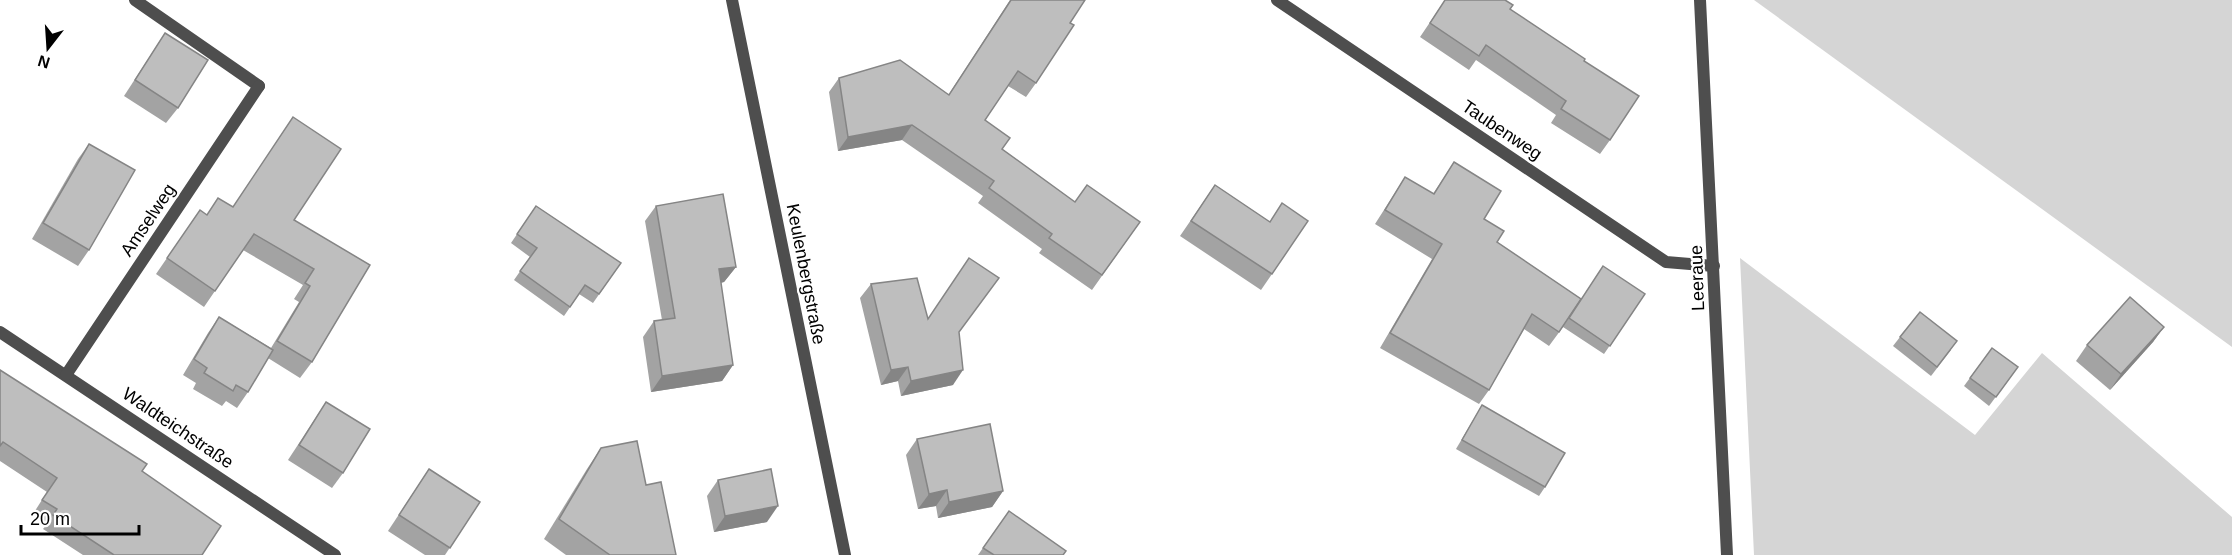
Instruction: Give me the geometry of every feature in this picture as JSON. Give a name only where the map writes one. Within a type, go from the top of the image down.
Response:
[{"type":"street","name":"Amselweg","points":[[66,375],[259,86],[135,0]]},
{"type":"street","name":"Keulenbergstraße","points":[[732,0],[845,555]]},
{"type":"street","name":"Taubenweg","points":[[1277,0],[1666,262],[1714,266]]},
{"type":"street","name":"Leeraue","points":[[1700,0],[1727,555]]},
{"type":"street","name":"Waldteichstraße","points":[[0,332],[335,555]]},
{"type":"shaded area","points":[[1754,0],[2232,0],[2232,347]]},
{"type":"shaded area","points":[[1740,258],[1975,435],[2042,353],[2232,517],[2232,555],[1754,555]]},
{"type":"building","points":[[1011,0],[1085,0],[1070,23],[1074,25],[1036,83],[1018,71],[985,120],[1010,138],[1002,149],[1075,202],[1087,185],[1140,222],[1102,275],[1049,238],[1052,234],[989,188],[994,181],[912,125],[848,137],[839,78],[900,60],[949,95]]},
{"type":"building","points":[[1445,0],[1505,0],[1513,5],[1510,9],[1639,96],[1610,140],[1561,109],[1566,101],[1486,45],[1479,56],[1430,23]]},
{"type":"building","points":[[165,33],[208,60],[178,108],[135,80]]},
{"type":"building","points":[[293,117],[341,149],[294,220],[370,265],[312,362],[277,341],[310,286],[305,283],[314,269],[254,234],[215,291],[167,258],[200,210],[207,215],[218,198],[233,207]]},
{"type":"building","points":[[89,144],[135,170],[89,250],[43,223]]},
{"type":"building","points":[[1454,162],[1501,191],[1484,219],[1504,231],[1497,242],[1581,299],[1559,332],[1532,314],[1489,390],[1390,333],[1442,244],[1385,210],[1405,177],[1434,194]]},
{"type":"building","points":[[1215,185],[1270,222],[1282,203],[1308,221],[1272,274],[1191,221]]},
{"type":"building","points":[[723,194],[736,267],[719,269],[733,365],[662,376],[654,321],[675,318],[656,206]]},
{"type":"building","points":[[536,206],[621,263],[599,294],[585,285],[570,307],[520,271],[537,248],[517,234]]},
{"type":"building","points":[[969,258],[999,278],[959,332],[963,370],[911,381],[908,367],[891,370],[871,284],[917,278],[928,319]]},
{"type":"building","points":[[1603,266],[1645,294],[1610,346],[1569,318]]},
{"type":"building","points":[[2130,297],[2164,327],[2121,374],[2087,345]]},
{"type":"building","points":[[1920,312],[1957,341],[1937,367],[1900,337]]},
{"type":"building","points":[[219,317],[273,350],[248,392],[236,385],[233,391],[204,373],[207,368],[194,359]]},
{"type":"building","points":[[1992,348],[2018,367],[1996,397],[1970,378]]},
{"type":"building","points":[[0,370],[147,464],[142,471],[221,526],[202,555],[114,555],[53,515],[57,509],[42,500],[57,478],[3,442],[0,446]]},
{"type":"building","points":[[326,402],[370,429],[343,473],[299,445]]},
{"type":"building","points":[[1482,405],[1565,453],[1545,487],[1462,440]]},
{"type":"building","points":[[990,424],[1003,491],[949,502],[947,490],[929,494],[917,439]]},
{"type":"building","points":[[637,441],[646,485],[661,482],[676,555],[610,555],[559,519],[601,448]]},
{"type":"building","points":[[429,469],[480,502],[450,548],[399,515]]},
{"type":"building","points":[[771,469],[778,506],[725,516],[718,480]]},
{"type":"building","points":[[1009,511],[1066,551],[1063,555],[994,555],[983,548]]}]
